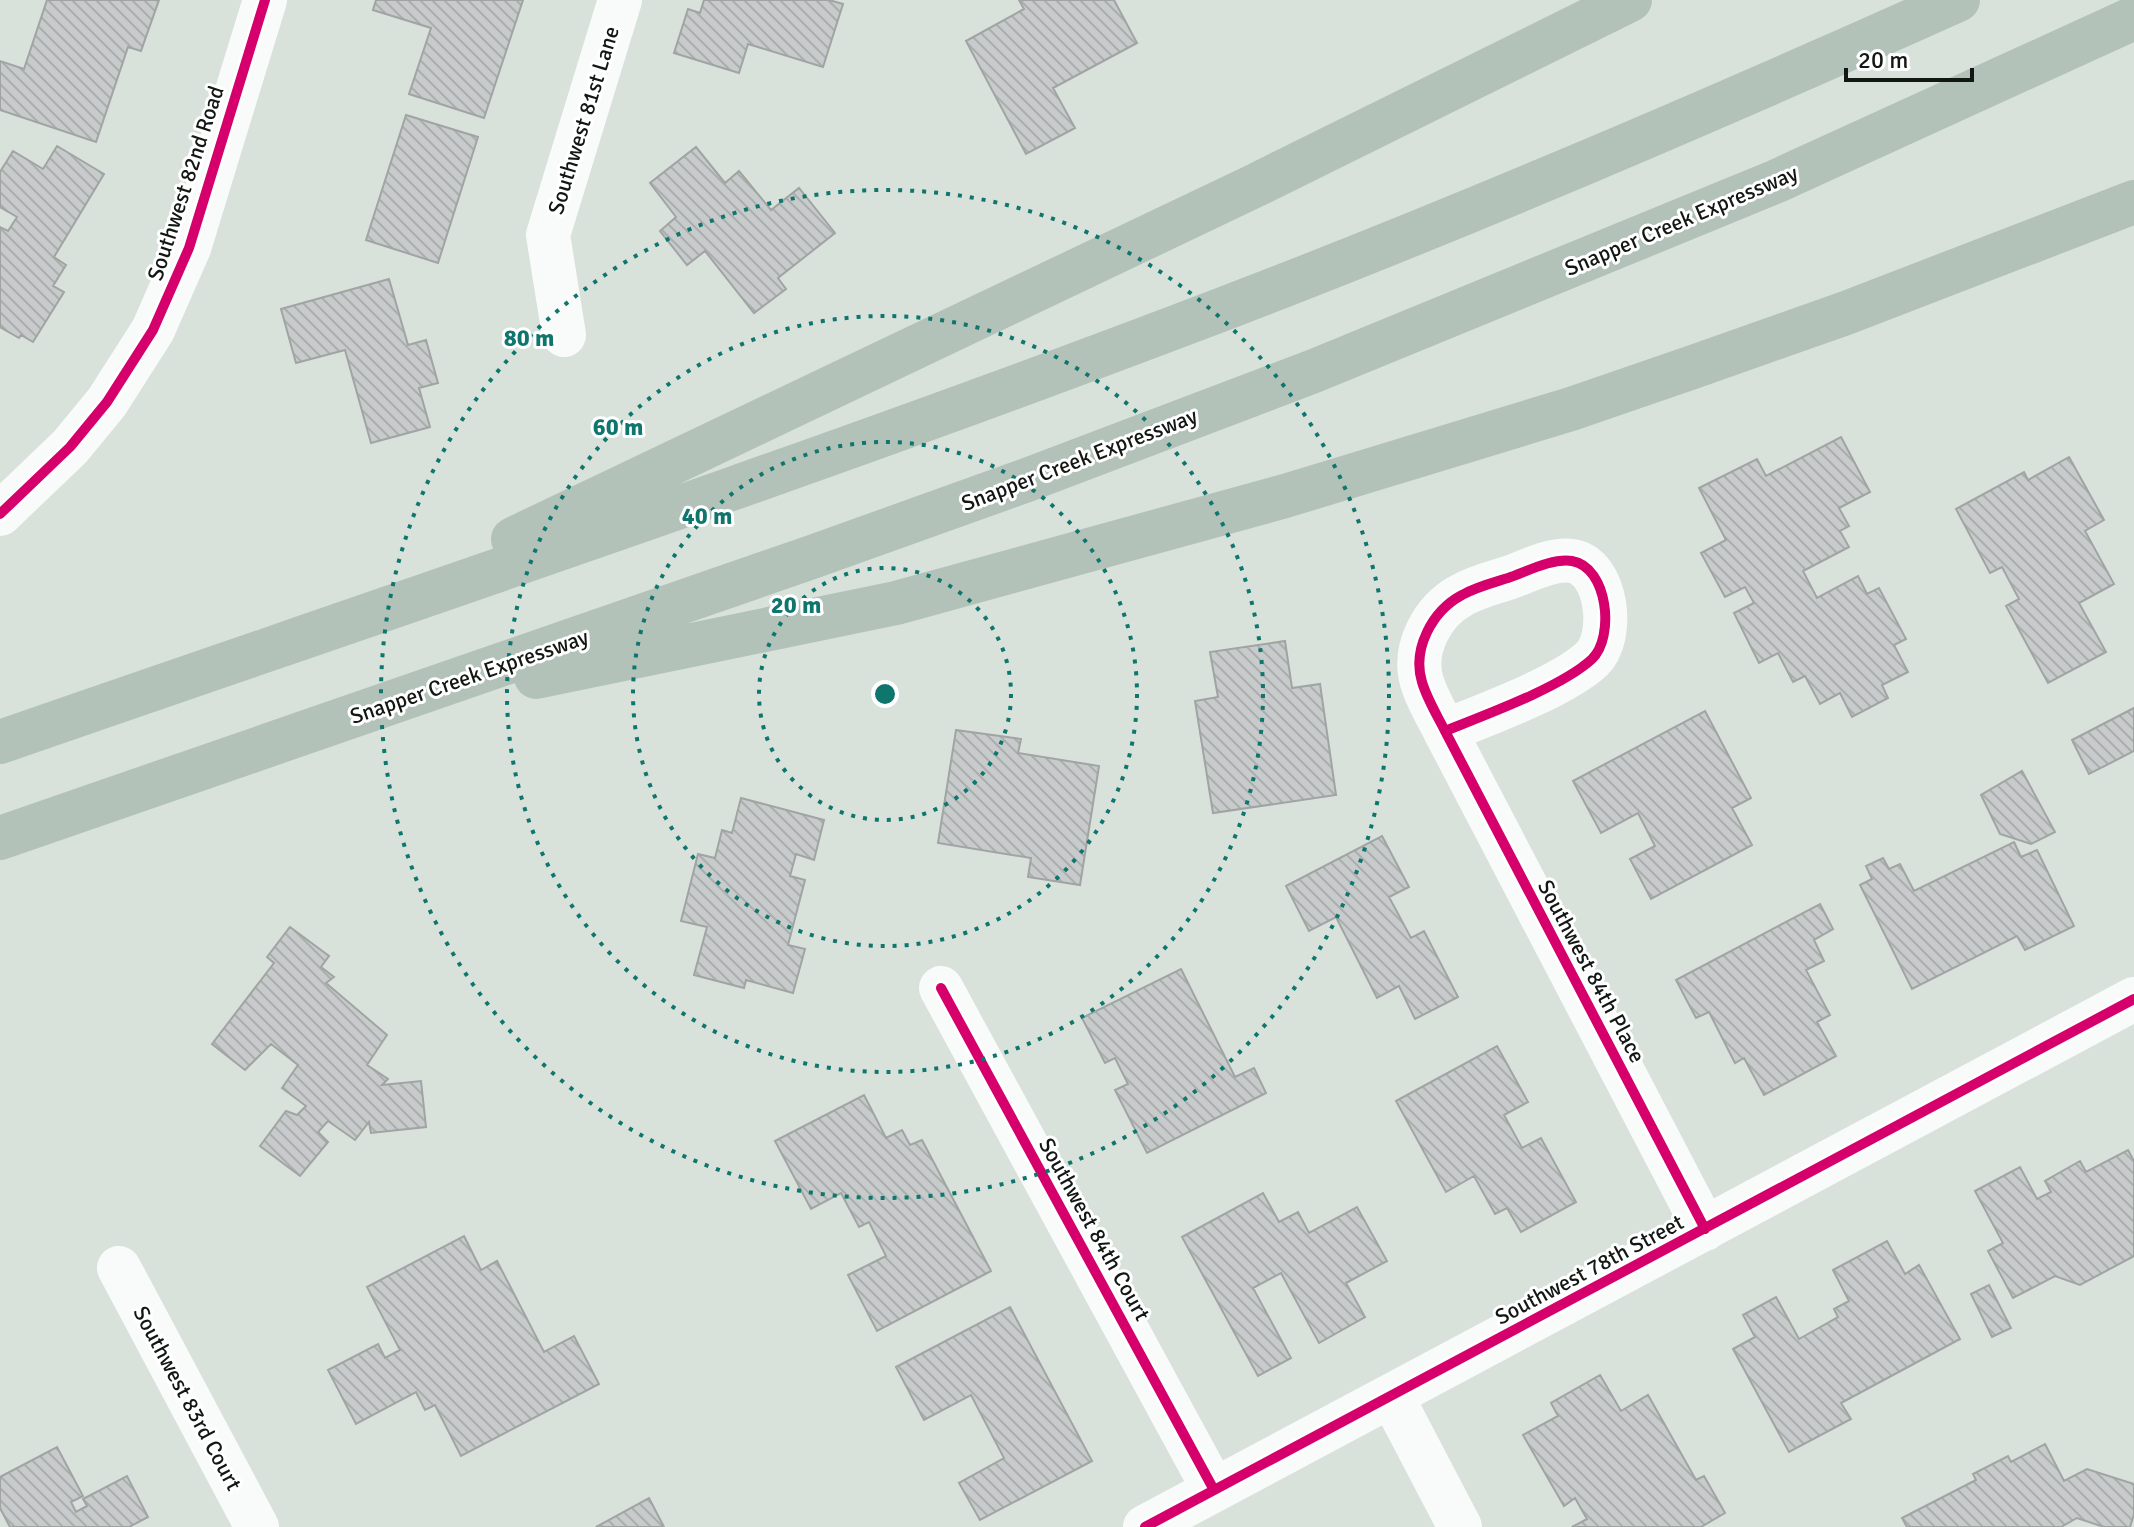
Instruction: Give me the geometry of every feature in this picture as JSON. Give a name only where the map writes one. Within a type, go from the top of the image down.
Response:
[{"type":"highway","points":[[312,634],[1238,194],[1630,0]]},
{"type":"highway","points":[[0,742],[753,482],[1186,324],[1611,152],[1958,0]]},
{"type":"highway","name":"Snapper Creek Expressway","points":[[0,838],[826,552],[1314,371],[1777,181],[2134,18]]},
{"type":"highway","points":[[365,712],[896,603],[1285,496],[1571,409],[1707,362],[1846,313],[2134,202]]},
{"type":"street","name":"Southwest 82nd Road","points":[[0,514],[70,447],[107,402],[153,330],[189,248],[265,0]]},
{"type":"street","name":"Southwest 81st Lane","points":[[564,335],[548,235],[620,0]]},
{"type":"street","name":"Southwest 84th Place","points":[[1445,731],[1552,684],[1594,657],[1600,648],[1606,610],[1604,596],[1587,570],[1574,561],[1555,562],[1460,596],[1431,623],[1418,657],[1422,684],[1445,731],[1705,1229]]},
{"type":"street","name":"Southwest 84th Court","points":[[941,988],[1214,1490]]},
{"type":"street","name":"Southwest 78th Street","points":[[1145,1527],[2134,999]]},
{"type":"street","name":"Southwest 83rd Court","points":[[119,1268],[257,1527]]},
{"type":"street","points":[[1392,1397],[1460,1527]]},
{"type":"building","points":[[47,0],[159,0],[141,51],[128,47],[96,142],[0,110],[0,61],[24,69]]},
{"type":"building","points":[[376,0],[523,0],[484,118],[409,94],[431,28],[373,10]]},
{"type":"building","points":[[704,0],[829,0],[843,4],[823,67],[748,44],[739,73],[674,53],[688,9],[700,13]]},
{"type":"building","points":[[1019,0],[1114,0],[1137,43],[1053,88],[1075,128],[1026,154],[966,41],[1024,9]]},
{"type":"building","points":[[406,115],[478,137],[438,263],[366,240]]},
{"type":"building","points":[[57,146],[104,174],[54,257],[66,265],[53,286],[64,292],[33,342],[0,327],[0,227],[8,231],[17,217],[0,207],[0,172],[13,151],[43,169]]},
{"type":"building","points":[[696,147],[725,183],[739,171],[771,210],[799,188],[835,233],[778,278],[786,289],[754,313],[705,251],[687,265],[660,231],[676,217],[650,183]]},
{"type":"building","points":[[389,279],[408,345],[426,340],[438,383],[419,388],[430,427],[371,443],[345,350],[296,363],[281,309]]},
{"type":"building","points":[[1841,437],[1870,492],[1839,508],[1849,526],[1840,531],[1849,547],[1803,571],[1817,598],[1858,576],[1867,594],[1879,588],[1906,639],[1894,645],[1908,672],[1882,685],[1888,698],[1852,717],[1840,693],[1820,704],[1805,676],[1793,682],[1778,653],[1759,663],[1734,613],[1754,603],[1745,587],[1725,597],[1701,553],[1726,540],[1699,488],[1757,459],[1766,476]]},
{"type":"building","points":[[2069,457],[2104,520],[2085,531],[2114,584],[2079,603],[2106,652],[2048,683],[2006,606],[2019,599],[2002,567],[1990,573],[1956,509],[2024,472],[2028,480]]},
{"type":"building","points":[[1285,641],[1292,688],[1320,684],[1336,795],[1213,813],[1195,701],[1218,697],[1210,652]]},
{"type":"building","points":[[2134,708],[2134,751],[2089,774],[2072,740]]},
{"type":"building","points":[[1705,711],[1751,798],[1732,808],[1752,845],[1651,899],[1630,859],[1655,846],[1638,813],[1601,833],[1573,781]]},
{"type":"building","points":[[956,730],[1021,739],[1018,753],[1099,766],[1080,885],[1028,877],[1031,858],[938,843]]},
{"type":"building","points":[[2022,771],[2055,832],[2031,844],[2000,834],[1981,795]]},
{"type":"building","points":[[741,798],[824,820],[814,860],[796,854],[790,876],[805,880],[788,945],[805,949],[793,993],[746,980],[744,988],[694,975],[707,927],[681,921],[698,854],[715,858],[722,830],[732,833]]},
{"type":"building","points":[[1382,836],[1409,887],[1389,897],[1411,938],[1424,931],[1458,997],[1415,1019],[1399,986],[1377,998],[1336,917],[1309,931],[1286,886]]},
{"type":"building","points":[[2014,842],[2021,857],[2037,850],[2074,926],[2025,950],[2017,936],[1912,989],[1860,885],[1872,879],[1866,866],[1883,858],[1889,869],[1900,864],[1914,891]]},
{"type":"building","points":[[1820,904],[1833,929],[1814,940],[1824,961],[1806,970],[1830,1015],[1817,1022],[1836,1056],[1764,1095],[1744,1058],[1735,1063],[1709,1012],[1696,1018],[1676,980]]},
{"type":"building","points":[[290,927],[329,956],[321,967],[334,977],[326,983],[387,1035],[367,1065],[388,1079],[382,1085],[421,1081],[426,1127],[371,1133],[369,1122],[355,1140],[328,1121],[318,1132],[328,1142],[300,1176],[260,1146],[286,1111],[297,1115],[306,1106],[282,1088],[298,1065],[271,1044],[245,1070],[212,1044],[274,963],[267,957]]},
{"type":"building","points":[[1181,969],[1235,1077],[1254,1068],[1266,1093],[1147,1153],[1115,1090],[1128,1084],[1115,1058],[1105,1063],[1082,1018]]},
{"type":"building","points":[[1497,1046],[1528,1102],[1504,1115],[1522,1148],[1541,1138],[1576,1202],[1521,1232],[1507,1208],[1495,1214],[1474,1176],[1446,1192],[1396,1101]]},
{"type":"building","points":[[864,1095],[886,1138],[902,1130],[910,1145],[922,1140],[991,1271],[877,1331],[848,1275],[886,1256],[869,1222],[859,1227],[841,1193],[811,1209],[775,1141]]},
{"type":"building","points":[[2128,1150],[2134,1161],[2134,1256],[2080,1285],[2055,1276],[2013,1298],[1988,1251],[2003,1243],[1975,1191],[2020,1167],[2037,1199],[2051,1192],[2045,1181],[2080,1161],[2086,1172]]},
{"type":"building","points":[[1263,1193],[1279,1222],[1298,1212],[1309,1233],[1357,1207],[1387,1261],[1346,1283],[1365,1317],[1319,1343],[1281,1273],[1253,1288],[1291,1358],[1258,1376],[1182,1237]]},
{"type":"building","points":[[464,1236],[481,1270],[497,1261],[544,1352],[574,1336],[599,1384],[461,1456],[435,1405],[425,1410],[416,1392],[356,1424],[328,1370],[378,1344],[385,1358],[400,1350],[367,1287]]},
{"type":"building","points":[[1887,1241],[1905,1274],[1919,1265],[1960,1339],[1841,1403],[1851,1419],[1789,1452],[1733,1349],[1755,1337],[1743,1315],[1776,1297],[1799,1339],[1838,1317],[1834,1309],[1849,1301],[1833,1270]]},
{"type":"building","points":[[1989,1285],[2011,1328],[1992,1337],[1971,1294]]},
{"type":"building","points":[[1010,1307],[1092,1461],[980,1520],[959,1483],[1004,1458],[971,1395],[924,1420],[896,1367]]},
{"type":"building","points":[[1600,1375],[1621,1411],[1648,1395],[1696,1480],[1704,1476],[1725,1513],[1701,1527],[1572,1527],[1587,1519],[1575,1498],[1564,1506],[1523,1435],[1558,1416],[1551,1403]]},
{"type":"building","points":[[2045,1444],[2064,1481],[2087,1469],[2134,1484],[2134,1514],[2130,1527],[2104,1527],[2077,1518],[2061,1527],[1907,1527],[1902,1518],[1976,1480],[1973,1474],[2008,1456],[2011,1462]]},
{"type":"building","points":[[57,1447],[83,1496],[71,1502],[76,1512],[87,1506],[83,1499],[127,1476],[148,1517],[129,1527],[10,1527],[0,1508],[0,1477]]},
{"type":"building","points":[[649,1498],[664,1527],[596,1527]]},
{"type":"cycle path","points":[[0,514],[70,447],[107,402],[153,330],[189,248],[265,0]]},
{"type":"cycle path","points":[[1445,731],[1427,695],[1420,669],[1422,644],[1442,611],[1462,595],[1547,563],[1572,561],[1584,566],[1594,576],[1604,604],[1604,635],[1592,659],[1543,690],[1445,731],[1705,1229]]},
{"type":"cycle path","points":[[941,988],[1214,1490]]},
{"type":"cycle path","points":[[1145,1527],[2134,999]]}]
